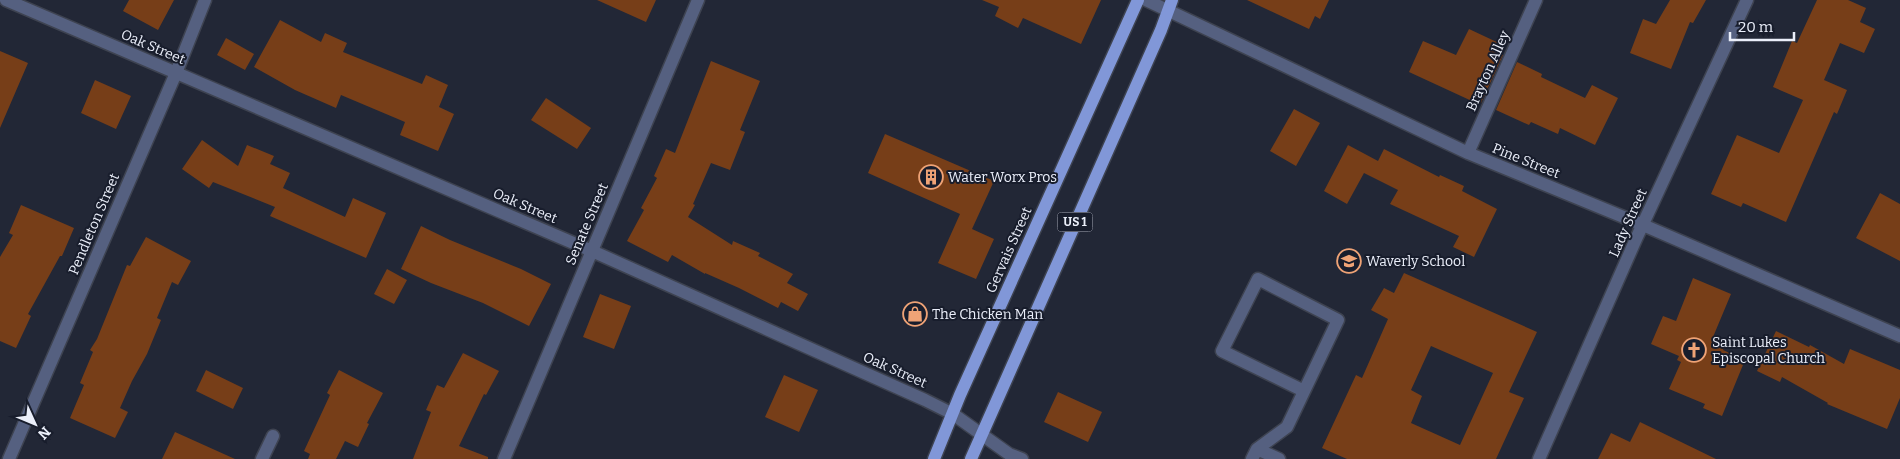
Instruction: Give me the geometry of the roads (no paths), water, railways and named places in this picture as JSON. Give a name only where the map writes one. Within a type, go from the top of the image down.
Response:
[{"type":"main road","name":"Gervais Street","points":[[934,459],[1138,0]]},
{"type":"main road","name":"US 1","points":[[971,459],[1161,30],[1170,5]]},
{"type":"street","name":"Oak Street","points":[[6,0],[592,252],[925,400],[953,414],[1009,454],[1022,459]]},
{"type":"street","name":"Pendleton Street","points":[[9,459],[176,73],[205,0]]},
{"type":"street","name":"Senate Street","points":[[504,459],[698,0]]},
{"type":"street","name":"Pine Street","points":[[1146,0],[1170,5],[1468,153],[1643,225],[1900,336]]},
{"type":"street","name":"Brayton Alley","points":[[1468,153],[1536,0]]},
{"type":"street","name":"Lady Street","points":[[1539,459],[1643,225],[1747,0]]},
{"type":"street","points":[[1254,454],[1287,427],[1338,320],[1258,280],[1222,352],[1304,391]]},
{"type":"street","points":[[262,459],[272,436]]},
{"type":"street","points":[[1254,454],[1279,459]]},
{"type":"place","name":"Water Worx Pros","points":[[931,177]]},
{"type":"place","name":"Waverly School","points":[[1349,261]]},
{"type":"place","name":"The Chicken Man","points":[[915,314]]},
{"type":"place","name":"Saint Lukes Episcopal Church","points":[[1694,350]]}]
